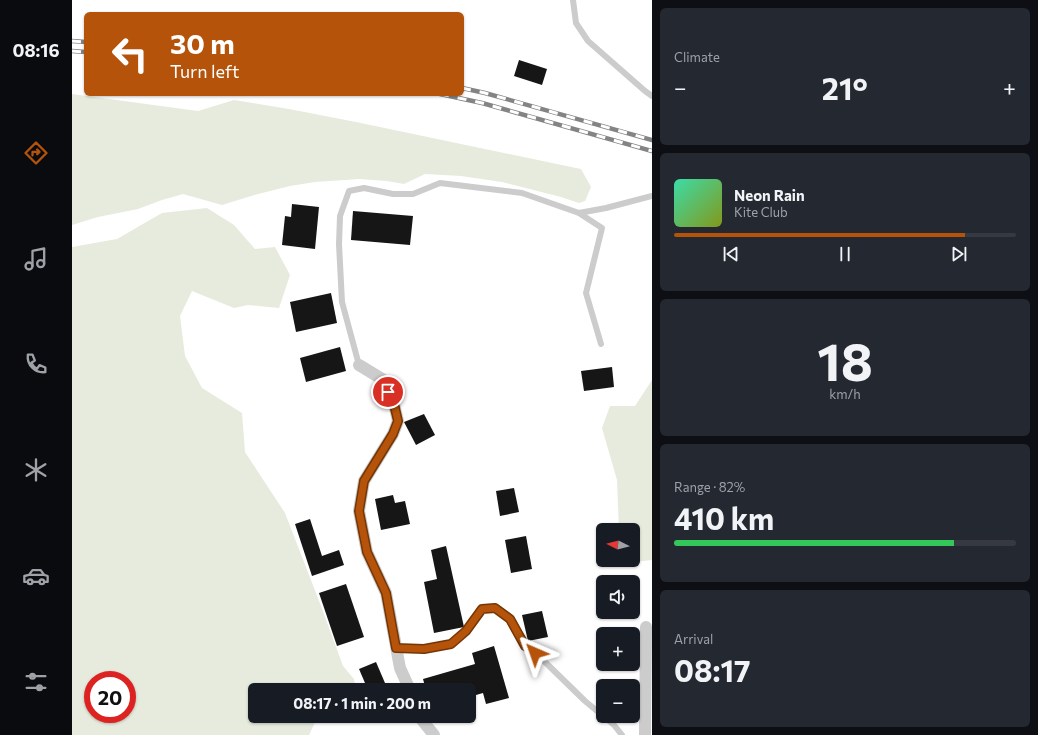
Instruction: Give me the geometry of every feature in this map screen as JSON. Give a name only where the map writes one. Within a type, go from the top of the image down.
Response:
[{"type":"street","points":[[360,365],[382,380],[394,404],[398,421],[393,434],[364,481],[359,511],[367,552],[386,593],[400,668],[407,683]]},
{"type":"street","points":[[645,735],[646,627]]},
{"type":"street","points":[[424,723],[434,735]]},
{"type":"lane","points":[[573,0],[576,23],[588,41],[652,96]]},
{"type":"lane","points":[[360,365],[342,302],[340,216],[349,190],[364,188],[393,194],[413,194],[440,183],[522,193],[579,213],[602,228],[586,293],[601,344]]},
{"type":"lane","points":[[579,213],[606,208],[652,196]]},
{"type":"lane","points":[[396,648],[424,649],[451,644],[466,631],[482,609],[495,608],[510,619],[525,646],[544,661],[596,710]]},
{"type":"lane","points":[[612,723],[622,735]]},
{"type":"shaded area","points":[[72,94],[198,111],[234,100],[289,109],[581,169],[591,187],[585,201],[579,203],[502,182],[461,176],[425,174],[404,184],[359,179],[315,182],[290,186],[222,205],[183,194],[138,209],[98,217],[72,225]]},
{"type":"shaded area","points":[[207,208],[234,225],[255,249],[275,247],[290,275],[279,308],[248,305],[234,308],[192,291],[180,316],[185,356],[202,388],[242,413],[245,452],[285,513],[343,666],[354,679],[355,683],[248,683],[248,723],[315,723],[309,735],[72,735],[72,247],[117,239],[162,213]]},
{"type":"shaded area","points":[[652,380],[652,560],[640,561],[640,523],[619,523],[617,480],[602,428],[610,406],[635,406]]},
{"type":"building","points":[[519,60],[547,69],[542,85],[514,76]]},
{"type":"building","points":[[292,204],[319,207],[315,249],[282,245],[285,216],[291,217]]},
{"type":"building","points":[[353,211],[413,216],[410,245],[351,240]]},
{"type":"building","points":[[331,293],[337,323],[296,332],[290,302]]},
{"type":"building","points":[[340,347],[346,371],[306,382],[300,358]]},
{"type":"building","points":[[612,367],[614,387],[584,391],[581,371]]},
{"type":"building","points":[[424,414],[435,435],[416,445],[404,422]]},
{"type":"building","points":[[514,488],[519,512],[500,516],[496,491]]},
{"type":"building","points":[[393,495],[395,503],[405,501],[410,524],[381,530],[375,499]]},
{"type":"building","points":[[310,519],[322,556],[339,550],[344,565],[312,576],[295,524]]},
{"type":"building","points":[[526,536],[532,569],[511,573],[505,540]]},
{"type":"building","points":[[446,546],[464,627],[434,633],[424,582],[437,579],[431,550]]},
{"type":"building","points":[[346,584],[364,637],[337,646],[319,593]]},
{"type":"building","points":[[542,611],[548,637],[528,641],[522,615]]},
{"type":"building","points":[[494,646],[509,698],[486,704],[483,693],[476,695],[476,683],[424,683],[423,679],[475,664],[472,653]]},
{"type":"building","points":[[376,662],[385,683],[365,683],[359,669]]},
{"type":"railway","points":[[72,41],[84,42]]},
{"type":"railway","points":[[72,51],[84,52]]},
{"type":"railway","points":[[464,88],[652,140]]},
{"type":"railway","points":[[449,96],[482,103],[652,151]]},
{"type":"route","points":[[388,392],[394,404],[398,421],[393,434],[364,481],[359,511],[367,552],[386,593],[396,648],[424,649],[451,644],[466,631],[482,609],[495,608],[510,619],[525,646],[535,653]]}]
